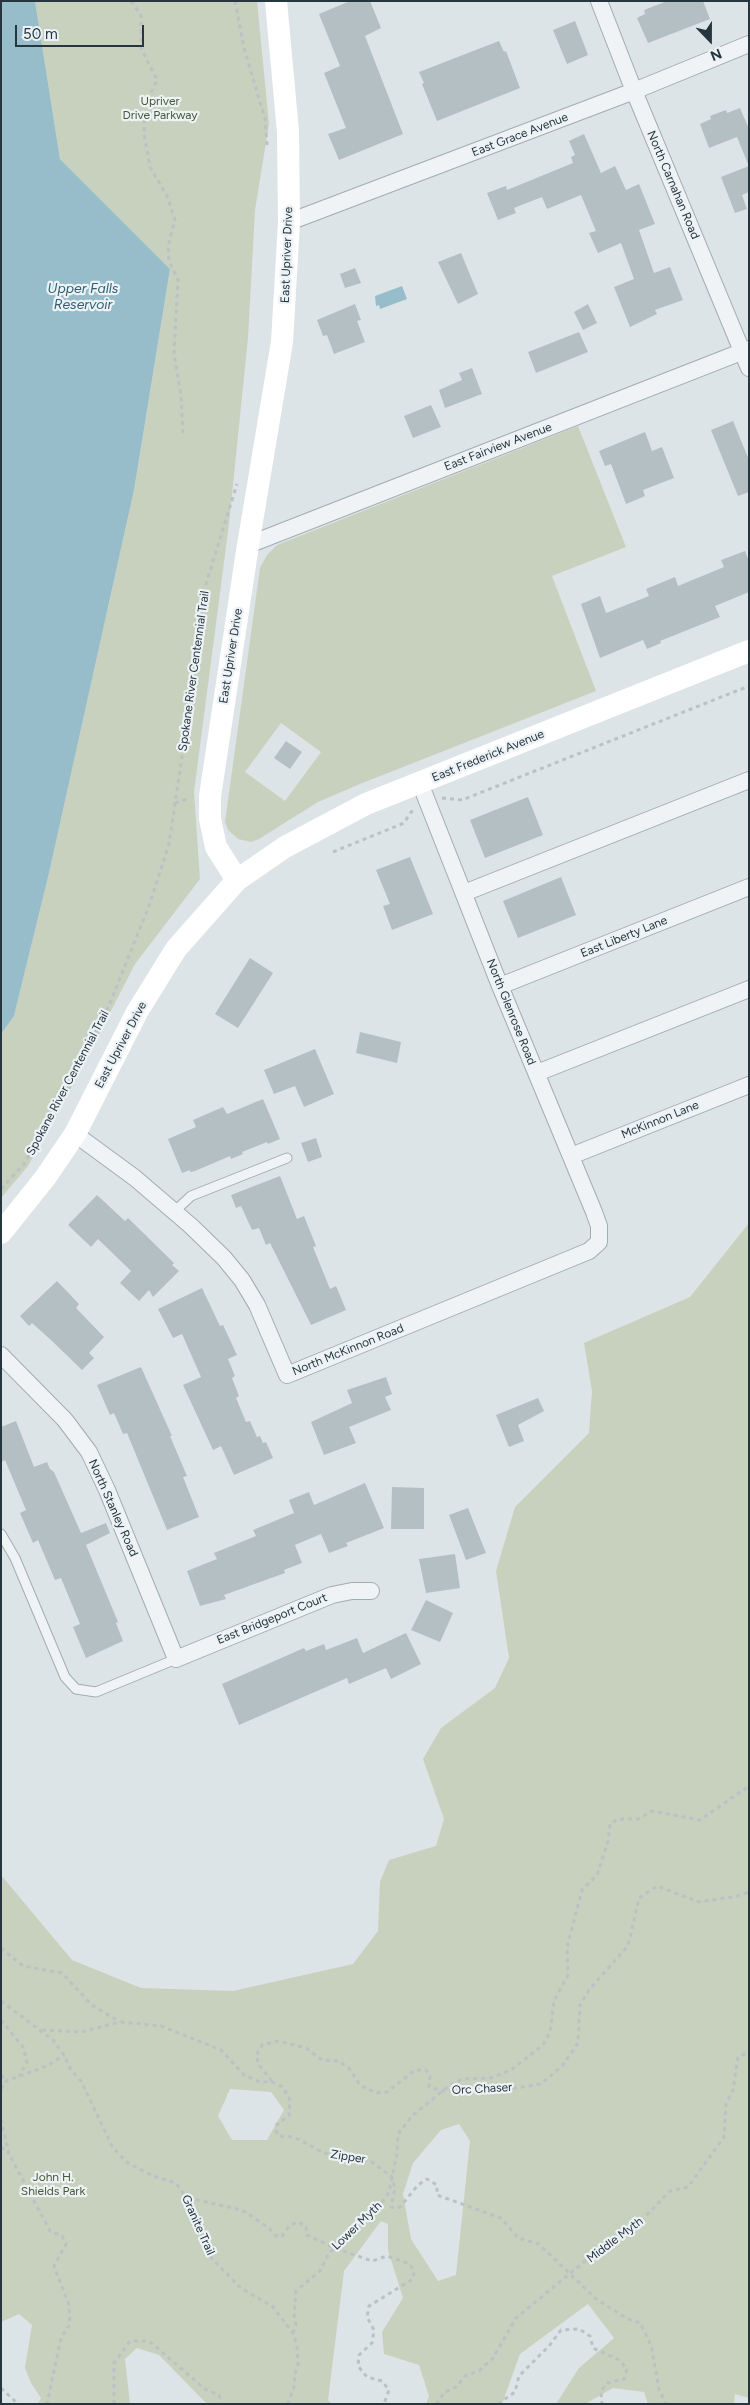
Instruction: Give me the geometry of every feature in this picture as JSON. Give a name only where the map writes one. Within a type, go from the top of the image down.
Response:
[{"type":"main road","name":"East Upriver Drive","points":[[1,1234],[46,1178],[75,1134],[137,1012],[176,949],[236,880],[216,847],[210,819],[210,796],[248,545],[282,342],[289,222],[288,132],[276,1]]},
{"type":"main road","name":"East Frederick Avenue","points":[[236,880],[285,847],[366,804],[749,651]]},
{"type":"street","name":"North Carnahan Road","points":[[599,1],[634,91],[746,351],[749,368]]},
{"type":"street","name":"East Grace Avenue","points":[[289,222],[634,91],[749,44]]},
{"type":"street","name":"East Fairview Avenue","points":[[248,545],[746,351]]},
{"type":"street","points":[[464,893],[749,780]]},
{"type":"street","name":"North Glenrose Road","points":[[420,783],[500,986],[594,1212],[599,1226],[599,1242]]},
{"type":"street","name":"East Liberty Lane","points":[[500,986],[749,887]]},
{"type":"street","points":[[537,1073],[749,989]]},
{"type":"street","name":"McKinnon Lane","points":[[571,1156],[749,1085]]},
{"type":"street","name":"North McKinnon Road","points":[[75,1134],[134,1178],[224,1258],[242,1280],[257,1305],[287,1375],[589,1252],[599,1242]]},
{"type":"street","name":"North Stanley Road","points":[[1,1355],[65,1420],[89,1452],[108,1490],[176,1659]]},
{"type":"street","name":"East Bridgeport Court","points":[[176,1659],[332,1595],[352,1591],[371,1591]]},
{"type":"lane","points":[[174,1212],[191,1196],[287,1158]]},
{"type":"lane","points":[[1,1534],[15,1558],[65,1677],[76,1689],[96,1692],[176,1659]]},
{"type":"path","points":[[131,1],[141,15],[141,48],[156,80],[145,105],[144,134],[150,168],[167,196],[175,220],[168,246],[169,261],[178,280],[174,353],[181,396],[183,435]]},
{"type":"path","points":[[235,1],[244,48],[265,119],[267,147]]},
{"type":"path","name":"Spokane River Centennial Trail","points":[[1,1190],[24,1164],[71,1083],[110,1003],[149,906],[169,844],[190,702],[196,640],[206,584],[238,482]]},
{"type":"path","points":[[443,797],[462,800],[749,686]]},
{"type":"path","points":[[175,803],[187,799]]},
{"type":"path","points":[[333,852],[404,823],[411,812]]},
{"type":"path","name":"Lower Myth","points":[[293,2333],[296,2324],[294,2315],[296,2291],[320,2271],[329,2253],[358,2228],[366,2217],[377,2210],[389,2192],[397,2154],[398,2134],[412,2116],[450,2085],[463,2079],[490,2078],[511,2070],[543,2045],[550,2032],[554,2001],[568,1974],[567,1947],[582,1890],[597,1874],[608,1842],[610,1824],[618,1819],[638,1819],[652,1811],[700,1820],[749,1786]]},
{"type":"path","name":"Orc Chaser","points":[[272,2082],[259,2065],[256,2055],[262,2045],[278,2041],[306,2048],[322,2060],[339,2061],[349,2068],[360,2085],[376,2093],[387,2092],[415,2070],[426,2070],[430,2076],[429,2087],[442,2091],[496,2091],[541,2084],[563,2065],[578,2043],[580,2005],[589,1990],[628,1946],[639,1898],[657,1886],[699,1902],[738,1896],[749,1892]]},
{"type":"path","points":[[1,1948],[23,1966],[62,1973],[92,2005],[120,2022]]},
{"type":"path","name":"Granite Trail","points":[[1,2001],[53,2040],[64,2055],[71,2070],[81,2081],[113,2148],[128,2163],[152,2176],[176,2183],[188,2198],[212,2259],[242,2289],[272,2306],[293,2333],[297,2346],[298,2364],[294,2387],[288,2404]]},
{"type":"path","points":[[1,2020],[23,2047],[26,2062],[19,2076]]},
{"type":"path","points":[[42,2030],[81,2032],[120,2022],[161,2026],[221,2050],[244,2075],[260,2082],[272,2082]]},
{"type":"path","name":"Middle Myth","points":[[436,2404],[445,2392],[456,2387],[466,2376],[479,2371],[493,2358],[516,2318],[619,2233],[639,2224],[670,2191],[688,2187],[724,2137],[726,2104],[733,2090],[738,2057],[749,2052]]},
{"type":"path","points":[[1,2089],[6,2081],[47,2066],[64,2055]]},
{"type":"path","points":[[1,2075],[6,2081]]},
{"type":"path","name":"Zipper","points":[[272,2082],[283,2087],[290,2100],[289,2116],[277,2124],[276,2131],[279,2136],[294,2136],[324,2153],[368,2159],[392,2177]]},
{"type":"path","points":[[1,2119],[8,2154]]},
{"type":"path","points":[[1,2147],[8,2154],[50,2231],[62,2236],[66,2244],[54,2266],[69,2305],[70,2324],[61,2338],[50,2394],[46,2404]]},
{"type":"path","points":[[392,2177],[395,2189],[391,2206],[395,2208],[400,2207],[418,2185],[427,2179],[437,2185],[437,2195],[501,2218],[518,2238],[539,2244],[596,2299],[628,2319],[640,2323],[651,2345],[659,2389],[666,2404]]},
{"type":"path","points":[[188,2198],[242,2210],[269,2228],[276,2236],[282,2236],[290,2225],[298,2222],[306,2226],[307,2235],[335,2248],[372,2261],[387,2256],[410,2264],[414,2272],[413,2279],[369,2306],[367,2317],[374,2330],[372,2344],[359,2355],[358,2366],[367,2377],[382,2381],[389,2390],[384,2404]]},
{"type":"path","points":[[498,2404],[515,2392],[519,2376],[561,2330],[579,2329],[590,2336],[593,2348],[619,2360],[627,2369],[624,2379],[607,2383],[602,2391],[602,2404]]},
{"type":"path","points":[[114,2404],[114,2363],[130,2341],[149,2340],[205,2389],[219,2394],[222,2404]]},
{"type":"path","points":[[1,2388],[18,2404]]},
{"type":"green space","name":"Upriver Drive Parkway","points":[[35,1],[257,1],[269,124],[255,210],[248,338],[229,524],[194,792],[200,879],[135,964],[76,1079],[28,1166],[1,1198],[1,1034],[14,1016],[49,873],[134,490],[170,269],[60,159]]},
{"type":"green space","points":[[578,426],[626,547],[552,576],[596,691],[318,802],[259,839],[251,842],[238,839],[228,830],[225,822],[260,568],[267,555],[277,545]],"holes":[[[281,723],[321,752],[285,801],[245,772]]]},
{"type":"green space","name":"John H. Shields Park","points":[[749,1223],[749,2398],[735,2394],[734,2404],[648,2404],[644,2392],[613,2388],[585,2404],[556,2404],[579,2368],[614,2338],[588,2304],[520,2354],[502,2404],[426,2404],[429,2396],[419,2365],[384,2354],[382,2332],[403,2298],[388,2250],[388,2224],[381,2221],[344,2271],[328,2400],[332,2404],[207,2404],[159,2355],[137,2348],[125,2359],[130,2404],[38,2404],[41,2398],[31,2383],[25,2368],[32,2325],[19,2314],[1,2322],[1,1875],[72,1960],[141,1988],[233,1991],[353,1964],[378,1931],[380,1882],[389,1860],[436,1846],[444,1819],[423,1759],[441,1728],[495,1688],[509,1658],[496,1571],[515,1507],[589,1433],[592,1391],[584,1343],[690,1297]],"holes":[[[230,2089],[271,2092],[284,2110],[267,2140],[232,2140],[218,2116]],[[459,2124],[470,2141],[456,2275],[438,2281],[411,2239],[403,2194],[413,2163],[441,2130]]]},
{"type":"water","name":"Upper Falls Reservoir","points":[[1,1],[35,1],[60,159],[170,269],[134,490],[49,873],[14,1016],[1,1034]]},
{"type":"water","points":[[402,286],[407,299],[380,309],[379,305],[376,306],[375,296]]},
{"type":"building","points":[[350,1],[370,1],[381,28],[365,36],[403,134],[339,160],[328,134],[346,128],[324,73],[340,66],[319,14]]},
{"type":"building","points":[[667,1],[703,1],[710,19],[648,43],[637,18],[645,14],[644,10]]},
{"type":"building","points":[[575,21],[588,55],[567,64],[553,30]]},
{"type":"building","points":[[499,41],[504,52],[506,51],[520,88],[437,121],[419,72]]},
{"type":"building","points":[[740,108],[749,129],[748,164],[737,137],[709,148],[700,124],[711,119],[710,116],[726,110],[727,113]]},
{"type":"building","points":[[584,134],[601,173],[615,166],[626,190],[639,184],[655,224],[639,230],[654,273],[670,267],[683,300],[655,310],[657,314],[630,327],[614,287],[634,279],[621,243],[598,253],[589,233],[596,231],[581,195],[547,209],[542,197],[514,208],[516,213],[498,220],[487,193],[506,186],[507,190],[573,163],[571,157],[575,155],[569,141]]},
{"type":"building","points":[[749,166],[749,192],[742,195],[747,209],[735,213],[721,177]]},
{"type":"building","points":[[461,253],[478,294],[458,304],[438,262]]},
{"type":"building","points":[[355,268],[361,283],[345,288],[340,274]]},
{"type":"building","points":[[355,304],[361,320],[357,321],[365,342],[334,354],[327,335],[323,336],[317,320]]},
{"type":"building","points":[[588,304],[597,323],[583,330],[574,312]]},
{"type":"building","points":[[579,332],[588,352],[536,373],[528,352]]},
{"type":"building","points":[[472,368],[482,394],[445,408],[439,390],[462,380],[459,373]]},
{"type":"building","points":[[431,405],[441,427],[413,438],[404,416]]},
{"type":"building","points":[[733,421],[749,460],[749,492],[738,496],[711,430]]},
{"type":"building","points":[[645,432],[652,451],[662,447],[674,478],[643,490],[645,496],[626,504],[611,464],[605,466],[599,451]]},
{"type":"building","points":[[745,551],[749,561],[749,592],[715,606],[720,617],[660,641],[661,643],[647,649],[643,640],[600,658],[581,604],[600,596],[606,613],[649,596],[646,589],[675,577],[678,586],[724,567],[721,560]]},
{"type":"building","points":[[286,741],[302,752],[290,769],[274,758]]},
{"type":"building","points":[[528,797],[543,835],[485,858],[470,820]]},
{"type":"building","points":[[410,857],[433,914],[392,930],[383,906],[390,904],[376,870]]},
{"type":"building","points":[[561,877],[576,915],[518,938],[503,901]]},
{"type":"building","points":[[250,958],[273,973],[238,1028],[215,1014]]},
{"type":"building","points":[[360,1032],[401,1042],[397,1063],[356,1053]]},
{"type":"building","points":[[315,1049],[334,1094],[304,1107],[295,1086],[274,1094],[264,1070]]},
{"type":"building","points":[[263,1099],[280,1139],[242,1152],[243,1154],[231,1159],[230,1156],[195,1171],[190,1172],[190,1170],[182,1173],[168,1139],[196,1127],[193,1120],[223,1107],[227,1114]]},
{"type":"building","points":[[316,1138],[322,1157],[308,1162],[301,1143]]},
{"type":"building","points":[[280,1176],[297,1219],[304,1216],[316,1246],[313,1247],[330,1289],[336,1286],[346,1310],[311,1325],[270,1243],[266,1245],[259,1228],[252,1230],[241,1206],[236,1208],[231,1195]]},
{"type":"building","points":[[97,1195],[125,1221],[128,1218],[174,1263],[172,1265],[179,1271],[153,1297],[149,1290],[139,1301],[120,1283],[131,1271],[98,1239],[91,1247],[68,1225]]},
{"type":"building","points":[[57,1281],[79,1304],[76,1308],[104,1337],[89,1353],[94,1358],[82,1370],[32,1323],[29,1326],[20,1316]]},
{"type":"building","points":[[202,1288],[220,1326],[223,1325],[237,1355],[228,1359],[235,1376],[232,1378],[239,1396],[236,1398],[246,1422],[250,1421],[257,1437],[260,1436],[263,1443],[266,1442],[273,1458],[234,1475],[221,1446],[213,1450],[183,1385],[201,1377],[182,1334],[173,1338],[158,1309]]},
{"type":"building","points":[[141,1367],[172,1436],[170,1436],[187,1476],[183,1477],[199,1517],[167,1530],[127,1433],[123,1434],[114,1413],[110,1415],[97,1385]]},
{"type":"building","points":[[386,1377],[392,1394],[385,1397],[391,1410],[349,1427],[356,1443],[324,1455],[311,1422],[352,1403],[347,1390]]},
{"type":"building","points":[[538,1398],[544,1411],[518,1425],[524,1441],[509,1447],[496,1415]]},
{"type":"building","points":[[16,1421],[34,1467],[47,1462],[50,1469],[54,1472],[81,1533],[106,1523],[110,1533],[86,1545],[118,1622],[116,1623],[123,1641],[86,1658],[73,1627],[80,1624],[61,1578],[55,1580],[38,1540],[33,1543],[20,1513],[26,1510],[5,1460],[1,1462],[1,1427]]},
{"type":"building","points":[[365,1483],[384,1528],[346,1543],[348,1546],[329,1553],[321,1534],[295,1545],[302,1563],[284,1570],[285,1573],[224,1595],[226,1599],[200,1606],[187,1571],[217,1559],[214,1553],[256,1536],[253,1530],[294,1513],[289,1500],[309,1492],[314,1505]]},
{"type":"building","points":[[392,1487],[424,1488],[424,1529],[391,1529]]},
{"type":"building","points":[[468,1508],[486,1553],[466,1560],[449,1515]]},
{"type":"building","points":[[455,1554],[460,1588],[426,1593],[419,1559]]},
{"type":"building","points":[[426,1600],[453,1613],[440,1642],[411,1630]]},
{"type":"building","points":[[406,1633],[421,1664],[391,1679],[386,1668],[349,1684],[347,1678],[239,1725],[222,1684],[304,1648],[306,1651],[324,1644],[326,1650],[357,1638],[363,1653]]}]
